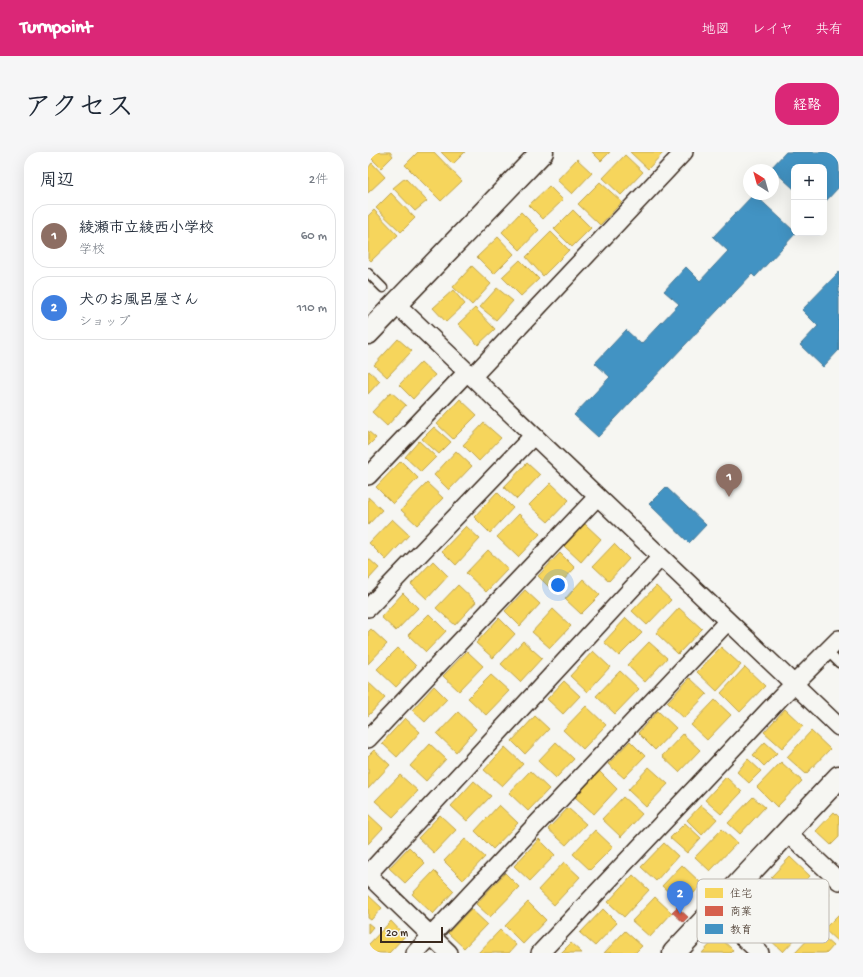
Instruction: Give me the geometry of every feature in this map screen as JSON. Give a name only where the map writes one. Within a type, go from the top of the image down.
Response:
[{"type":"street","points":[[368,333],[390,296],[542,152]]},
{"type":"street","points":[[368,476],[470,375],[684,152]]},
{"type":"street","points":[[390,296],[533,436],[839,727]]},
{"type":"street","points":[[368,608],[533,436]]},
{"type":"street","points":[[368,740],[597,497]]},
{"type":"street","points":[[449,953],[368,874],[661,557]]},
{"type":"street","points":[[415,953],[728,621]]},
{"type":"street","points":[[540,953],[794,684],[833,657],[839,639]]},
{"type":"street","points":[[744,879],[839,778]]},
{"type":"street","points":[[787,832],[839,881]]},
{"type":"street","points":[[674,953],[697,929]]},
{"type":"street","points":[[750,943],[760,953]]},
{"type":"lane","points":[[368,273],[390,296]]},
{"type":"building: 住宅","points":[[368,152],[390,152],[393,156],[381,168],[368,155]]},
{"type":"building: 住宅","points":[[418,152],[434,152],[462,181],[441,201],[405,165]]},
{"type":"building: 住宅","points":[[441,152],[465,152],[453,164]]},
{"type":"building: 住宅","points":[[592,152],[610,152],[601,161]]},
{"type":"building: 住宅","points":[[630,152],[663,152],[663,153],[648,169]]},
{"type":"building: 住宅","points":[[625,155],[643,172],[621,195],[603,178]]},
{"type":"building: 住宅","points":[[577,159],[592,173],[572,194],[557,180]]},
{"type":"building: 住宅","points":[[372,163],[385,177],[368,193],[368,168]]},
{"type":"building: 住宅","points":[[405,178],[427,201],[415,211],[393,188]]},
{"type":"building: 住宅","points":[[600,182],[622,202],[600,225],[578,204]]},
{"type":"building: 住宅","points":[[549,186],[563,200],[543,219],[529,205]]},
{"type":"building: 住宅","points":[[391,193],[415,218],[401,232],[376,208]]},
{"type":"building: 住宅","points":[[374,210],[398,235],[371,261],[368,258],[368,216]]},
{"type":"building: 住宅","points":[[573,210],[591,228],[572,247],[554,229]]},
{"type":"building: 住宅","points":[[521,212],[539,230],[520,250],[502,232]]},
{"type":"building: 住宅","points":[[551,232],[569,250],[543,276],[526,257]]},
{"type":"building: 住宅","points":[[498,237],[514,254],[494,274],[477,257]]},
{"type":"building: 住宅","points":[[520,260],[539,279],[521,296],[502,277]]},
{"type":"building: 住宅","points":[[472,266],[491,284],[472,305],[453,287]]},
{"type":"building: 住宅","points":[[497,288],[513,301],[496,320],[480,307]]},
{"type":"building: 住宅","points":[[453,290],[465,304],[446,322],[433,308]]},
{"type":"building: 住宅","points":[[475,308],[495,329],[478,345],[458,324]]},
{"type":"building: 住宅","points":[[398,339],[412,351],[387,377],[374,365]]},
{"type":"building: 住宅","points":[[421,362],[435,375],[413,399],[399,385]]},
{"type":"building: 住宅","points":[[369,371],[380,381],[368,394],[368,372]]},
{"type":"building: 住宅","points":[[391,392],[406,405],[387,426],[372,412]]},
{"type":"building: 住宅","points":[[460,399],[477,415],[453,439],[437,424]]},
{"type":"building: 住宅","points":[[484,423],[501,438],[479,461],[463,445]]},
{"type":"building: 住宅","points":[[434,427],[451,442],[439,454],[422,439]]},
{"type":"building: 住宅","points":[[368,431],[376,438],[368,446]]},
{"type":"building: 住宅","points":[[419,441],[436,457],[421,472],[405,457]]},
{"type":"building: 住宅","points":[[456,451],[472,466],[449,490],[434,475]]},
{"type":"building: 住宅","points":[[401,461],[418,478],[393,504],[376,487]]},
{"type":"building: 住宅","points":[[527,463],[540,475],[517,499],[504,487]]},
{"type":"building: 住宅","points":[[427,483],[443,498],[417,525],[401,510]]},
{"type":"building: 住宅","points":[[551,483],[569,500],[548,522],[529,505]]},
{"type":"building: 住宅","points":[[497,492],[513,508],[490,533],[474,517]]},
{"type":"building: 住宅","points":[[368,497],[382,510],[368,525]]},
{"type":"building: 住宅","points":[[519,514],[540,534],[518,557],[497,537]]},
{"type":"building: 住宅","points":[[392,519],[409,535],[386,560],[369,543]]},
{"type":"building: 住宅","points":[[585,524],[601,539],[581,562],[564,546]]},
{"type":"building: 住宅","points":[[466,526],[480,539],[456,565],[442,551]]},
{"type":"building: 住宅","points":[[614,544],[629,559],[609,581],[593,566]]},
{"type":"building: 住宅","points":[[488,550],[508,569],[486,592],[466,573]]},
{"type":"building: 住宅","points":[[560,553],[575,568],[553,591],[538,576]]},
{"type":"building: 住宅","points":[[368,558],[379,568],[368,580]]},
{"type":"building: 住宅","points":[[433,561],[448,576],[427,599],[411,584]]},
{"type":"building: 住宅","points":[[583,579],[600,595],[581,614],[565,599]]},
{"type":"building: 住宅","points":[[458,585],[476,602],[455,625],[436,608]]},
{"type":"building: 住宅","points":[[656,586],[671,600],[647,625],[632,611]]},
{"type":"building: 住宅","points":[[525,590],[540,604],[520,626],[505,611]]},
{"type":"building: 住宅","points":[[403,593],[418,608],[396,631],[381,617]]},
{"type":"building: 住宅","points":[[679,608],[702,629],[678,654],[656,633]]},
{"type":"building: 住宅","points":[[553,609],[571,626],[550,648],[532,632]]},
{"type":"building: 住宅","points":[[429,614],[446,631],[426,652],[408,635]]},
{"type":"building: 住宅","points":[[499,618],[515,634],[493,658],[476,643]]},
{"type":"building: 住宅","points":[[626,618],[642,633],[619,656],[604,642]]},
{"type":"building: 住宅","points":[[371,629],[387,644],[368,664],[368,632]]},
{"type":"building: 住宅","points":[[523,641],[542,658],[520,682],[501,664]]},
{"type":"building: 住宅","points":[[649,642],[667,658],[645,682],[627,665]]},
{"type":"building: 住宅","points":[[721,647],[741,665],[717,691],[697,672]]},
{"type":"building: 住宅","points":[[398,648],[416,666],[396,687],[377,669]]},
{"type":"building: 住宅","points":[[467,651],[483,666],[459,691],[443,676]]},
{"type":"building: 住宅","points":[[593,651],[610,667],[587,692],[570,676]]},
{"type":"building: 住宅","points":[[745,667],[765,686],[740,712],[721,693]]},
{"type":"building: 住宅","points":[[620,671],[639,689],[615,714],[596,696]]},
{"type":"building: 住宅","points":[[491,675],[509,691],[486,715],[468,698]]},
{"type":"building: 住宅","points":[[690,678],[707,694],[684,718],[667,702]]},
{"type":"building: 住宅","points":[[564,681],[580,696],[563,714],[547,699]]},
{"type":"building: 住宅","points":[[368,682],[385,698],[368,716]]},
{"type":"building: 住宅","points":[[434,686],[447,699],[425,722],[412,710]]},
{"type":"building: 住宅","points":[[715,700],[731,715],[707,740],[691,725]]},
{"type":"building: 住宅","points":[[586,706],[606,725],[583,749],[563,730]]},
{"type":"building: 住宅","points":[[785,709],[803,726],[782,748],[764,732]]},
{"type":"building: 住宅","points":[[658,711],[676,728],[655,750],[638,733]]},
{"type":"building: 住宅","points":[[458,712],[476,729],[456,752],[437,734]]},
{"type":"building: 住宅","points":[[535,716],[549,729],[525,754],[512,741]]},
{"type":"building: 住宅","points":[[405,718],[420,732],[397,757],[382,743]]},
{"type":"building: 住宅","points":[[811,731],[830,749],[806,774],[787,757]]},
{"type":"building: 住宅","points":[[683,734],[700,750],[679,772],[662,756]]},
{"type":"building: 住宅","points":[[630,741],[645,756],[624,778],[608,764]]},
{"type":"building: 住宅","points":[[556,742],[574,759],[556,778],[538,761]]},
{"type":"building: 住宅","points":[[765,742],[777,753],[764,766],[753,755]]},
{"type":"building: 住宅","points":[[430,744],[446,759],[426,781],[410,766]]},
{"type":"building: 住宅","points":[[505,747],[523,764],[502,786],[484,770]]},
{"type":"building: 住宅","points":[[374,750],[390,765],[368,789],[368,756]]},
{"type":"building: 住宅","points":[[748,759],[761,771],[749,783],[737,772]]},
{"type":"building: 住宅","points":[[781,762],[802,781],[777,807],[757,787]]},
{"type":"building: 住宅","points":[[649,767],[668,784],[646,807],[628,790]]},
{"type":"building: 住宅","points":[[530,771],[549,789],[528,811],[509,793]]},
{"type":"building: 住宅","points":[[599,771],[617,789],[594,814],[575,797]]},
{"type":"building: 住宅","points":[[400,775],[418,791],[393,817],[375,801]]},
{"type":"building: 住宅","points":[[726,777],[742,792],[721,814],[705,800]]},
{"type":"building: 住宅","points":[[474,781],[491,796],[467,821],[451,806]]},
{"type":"building: 住宅","points":[[623,797],[642,814],[621,837],[602,819]]},
{"type":"building: 住宅","points":[[753,797],[765,807],[740,834],[728,823]]},
{"type":"building: 住宅","points":[[499,805],[518,823],[493,849],[475,831]]},
{"type":"building: 住宅","points":[[701,805],[717,819],[702,835],[687,820]]},
{"type":"building: 住宅","points":[[568,808],[586,824],[566,845],[548,829]]},
{"type":"building: 住宅","points":[[834,812],[839,817],[839,837],[831,845],[816,831]]},
{"type":"building: 住宅","points":[[368,814],[383,828],[368,844]]},
{"type":"building: 住宅","points":[[440,815],[456,830],[434,853],[418,838]]},
{"type":"building: 住宅","points":[[685,823],[701,838],[687,853],[670,838]]},
{"type":"building: 住宅","points":[[722,829],[737,843],[710,871],[695,857]]},
{"type":"building: 住宅","points":[[595,830],[613,847],[590,870],[573,854]]},
{"type":"building: 住宅","points":[[465,839],[485,857],[463,880],[444,861]]},
{"type":"building: 住宅","points":[[539,839],[555,855],[530,881],[514,866]]},
{"type":"building: 住宅","points":[[664,843],[678,856],[656,881],[641,867]]},
{"type":"building: 住宅","points":[[409,847],[425,863],[405,883],[389,868]]},
{"type":"building: 住宅","points":[[790,857],[810,876],[807,879],[773,879],[771,877]]},
{"type":"building: 住宅","points":[[564,862],[580,877],[554,905],[538,890]]},
{"type":"building: 住宅","points":[[682,865],[697,879],[697,890],[683,905],[662,886]]},
{"type":"building: 住宅","points":[[434,871],[454,891],[433,914],[412,894]]},
{"type":"building: 住宅","points":[[505,873],[519,887],[490,917],[476,904]]},
{"type":"building: 住宅","points":[[633,875],[649,890],[624,917],[608,902]]},
{"type":"building: 住宅","points":[[368,895],[382,908],[371,920],[368,918]]},
{"type":"building: 住宅","points":[[655,897],[672,913],[650,937],[632,921]]},
{"type":"building: 住宅","points":[[528,902],[546,920],[523,944],[505,926]]},
{"type":"building: 住宅","points":[[471,909],[487,924],[464,948],[448,933]]},
{"type":"building: 住宅","points":[[603,909],[617,923],[595,946],[580,933]]},
{"type":"building: 住宅","points":[[839,914],[838,942],[829,934],[829,924]]},
{"type":"building: 住宅","points":[[391,921],[405,936],[389,953],[374,953],[368,945]]},
{"type":"building: 住宅","points":[[368,923],[373,927],[368,933]]},
{"type":"building: 住宅","points":[[500,930],[516,945],[509,953],[478,953]]},
{"type":"building: 住宅","points":[[625,931],[642,946],[635,953],[604,953]]},
{"type":"building: 住宅","points":[[829,942],[833,946],[827,953],[795,953],[805,943]]},
{"type":"building: 住宅","points":[[571,943],[582,953],[561,953]]},
{"type":"building: 住宅","points":[[711,943],[726,943],[733,950],[730,953],[702,953]]},
{"type":"building: 住宅","points":[[773,943],[791,943],[783,952]]},
{"type":"building: 商業","points":[[677,907],[688,917],[683,922],[672,912]]},
{"type":"building: 教育","points":[[786,152],[839,152],[839,187],[827,200],[827,164],[791,164],[791,186],[779,175],[779,164],[775,164]]},
{"type":"building: 教育","points":[[748,200],[760,200],[791,228],[791,236],[793,236],[755,277],[752,274],[598,437],[574,415],[610,377],[595,363],[626,330],[641,344],[679,304],[664,291],[686,267],[700,281],[728,251],[713,237]]},
{"type":"building: 教育","points":[[839,272],[839,350],[823,367],[800,345],[818,326],[802,310]]},
{"type":"building: 教育","points":[[666,487],[706,525],[689,543],[649,504]]},
{"type":"place","name":"綾瀬市立綾西小学校","points":[[729,497]]},
{"type":"place","name":"犬のお風呂屋さん","points":[[680,914]]}]
